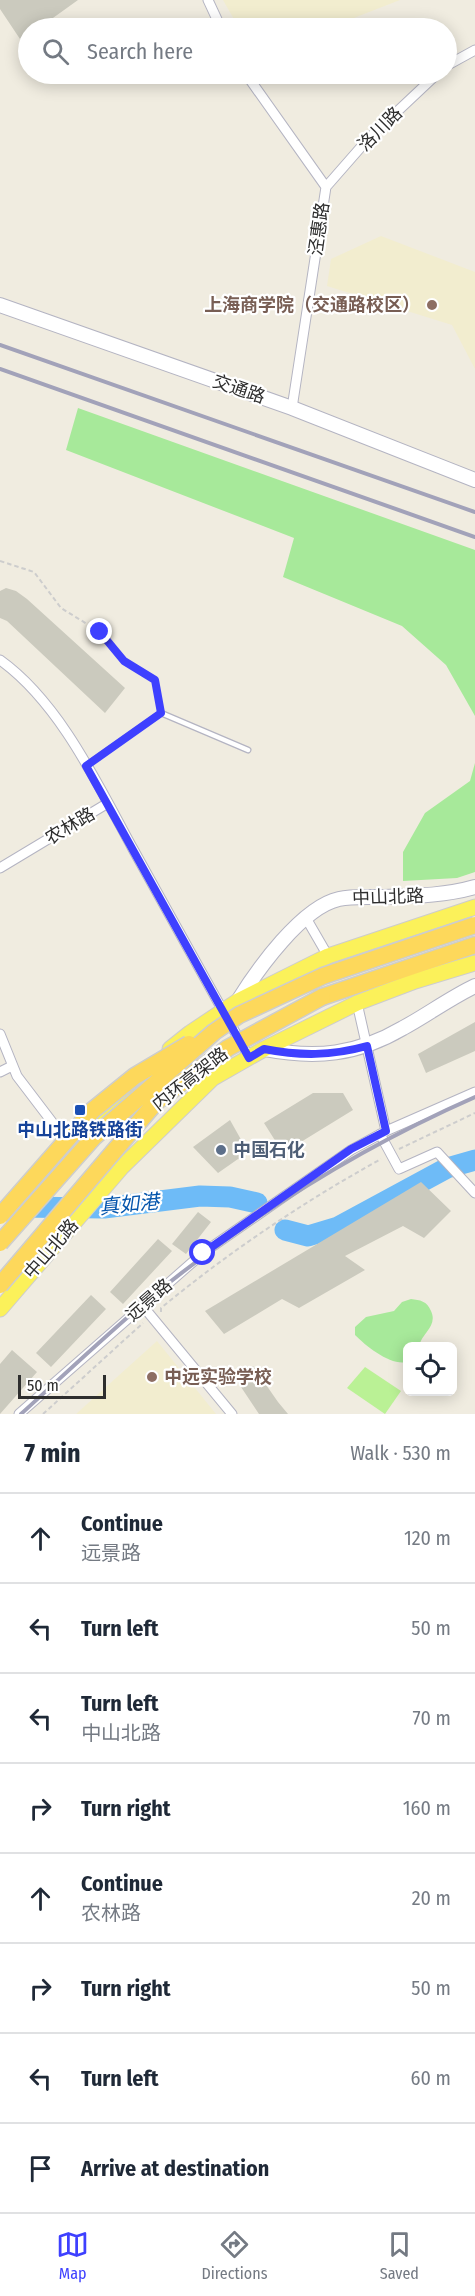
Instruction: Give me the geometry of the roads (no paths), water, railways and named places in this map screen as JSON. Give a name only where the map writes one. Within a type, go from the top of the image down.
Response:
[{"type":"highway","name":"内环高架路","points":[[0,1243],[94,1137],[214,1032],[233,1009],[475,925]]},
{"type":"highway","name":"内环高架路","points":[[0,1285],[156,1102],[228,1048],[321,997],[475,945]]},
{"type":"highway","points":[[0,1216],[93,1110],[135,1076],[233,1009]]},
{"type":"main road","name":"交通路","points":[[0,305],[292,408],[475,480]]},
{"type":"main road","name":"中山北路","points":[[233,1009],[274,950],[316,909],[337,899],[423,896],[475,887]]},
{"type":"main road","name":"中山北路","points":[[0,1224],[142,1073],[190,1033],[328,956],[475,907]]},
{"type":"main road","name":"中山北路","points":[[0,1309],[121,1168],[213,1078],[264,1049],[357,1003],[415,981],[475,963]]},
{"type":"main road","points":[[264,1049],[287,1054],[324,1055],[367,1046],[395,1033],[475,986]]},
{"type":"street","points":[[208,0],[216,18]]},
{"type":"street","points":[[457,60],[475,50]]},
{"type":"street","name":"泾惠路","points":[[253,84],[326,187],[292,408]]},
{"type":"street","name":"洛川路","points":[[326,187],[368,139],[426,84]]},
{"type":"street","name":"农林路","points":[[0,660],[29,683],[56,715],[108,803],[0,867]]},
{"type":"street","points":[[108,803],[233,1009],[249,1058]]},
{"type":"street","points":[[306,918],[328,956]]},
{"type":"street","points":[[357,1003],[383,1133],[399,1169],[437,1152],[475,1193]]},
{"type":"street","points":[[0,1034],[12,1066],[24,1087],[72,1148]]},
{"type":"street","points":[[0,1072],[12,1066]]},
{"type":"street","name":"远景路","points":[[19,1414],[203,1253],[351,1149],[475,1092]]},
{"type":"street","points":[[142,1305],[162,1326],[232,1414]]},
{"type":"lane","points":[[86,766],[161,713],[248,750]]},
{"type":"waterway","name":"真如港","points":[[285,1230],[308,1236],[338,1227],[447,1168],[475,1160]]},
{"type":"waterway","name":"真如港","points":[[16,1207],[104,1208],[200,1196],[230,1197],[257,1203]]},
{"type":"railway","points":[[0,345],[475,512]]},
{"type":"railway","points":[[0,369],[475,537]]},
{"type":"railway","points":[[21,1414],[150,1298],[226,1240],[347,1162],[475,1097]]},
{"type":"place","name":"上海商学院（交通路校区）","points":[[432,305]]},
{"type":"place","name":"中山北路铁路街","points":[[80,1110]]},
{"type":"place","name":"中国石化","points":[[221,1150]]},
{"type":"place","name":"中远实验学校","points":[[152,1377]]}]
